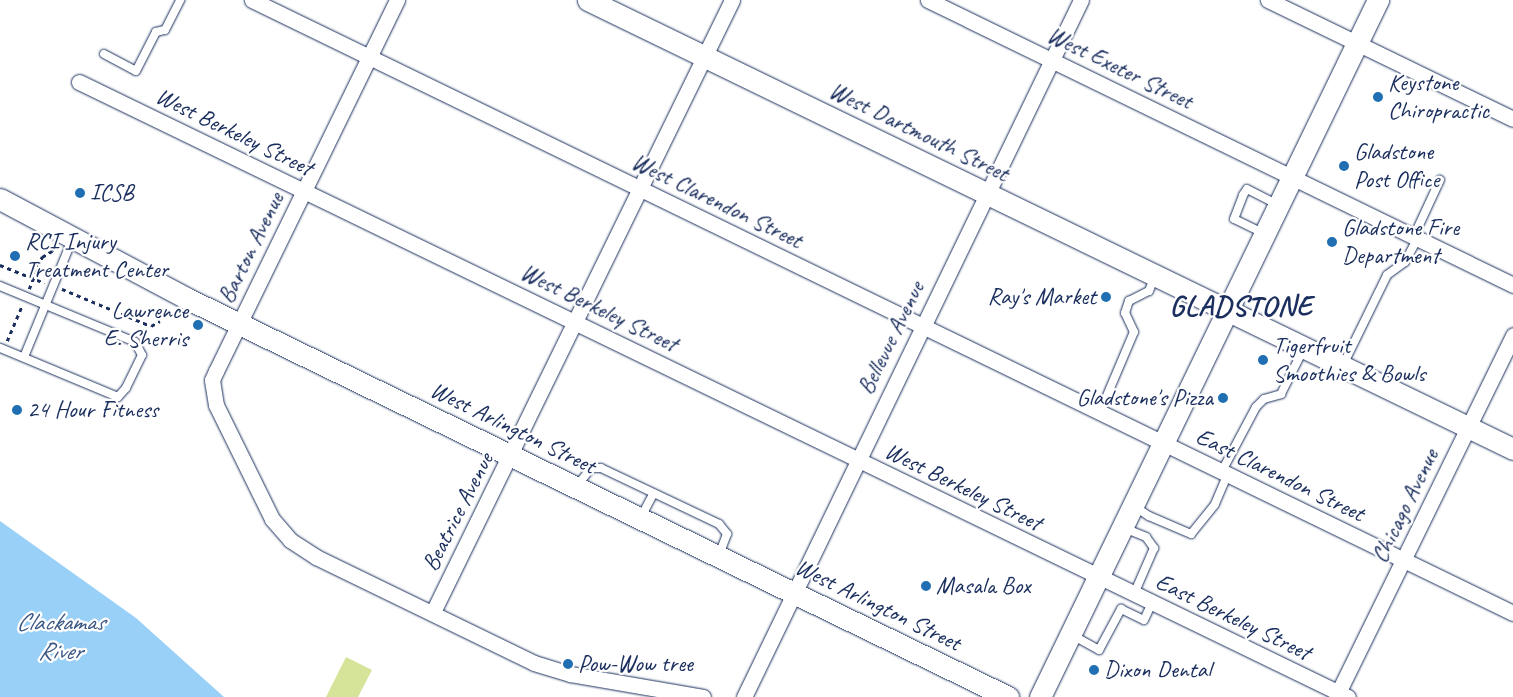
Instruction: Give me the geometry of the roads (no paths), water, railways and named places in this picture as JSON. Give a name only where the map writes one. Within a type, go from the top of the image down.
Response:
[{"type":"street","name":"West Clarendon Street","points":[[252,0],[1163,443]]},
{"type":"street","name":"Barton Avenue","points":[[397,0],[212,380],[216,405],[266,511],[284,534],[316,557],[433,612]]},
{"type":"street","name":"West Dartmouth Street","points":[[588,0],[1513,449]]},
{"type":"street","name":"Beatrice Avenue","points":[[433,612],[512,456],[732,0]]},
{"type":"street","name":"West Exeter Street","points":[[928,0],[1293,176],[1513,285]]},
{"type":"street","name":"Bellevue Avenue","points":[[744,697],[922,325],[1081,0]]},
{"type":"street","points":[[1268,0],[1513,119]]},
{"type":"street","points":[[1040,697],[1378,0]]},
{"type":"street","name":"West Berkeley Street","points":[[80,82],[1098,577]]},
{"type":"street","name":"West Arlington Street","points":[[0,199],[239,324],[1008,697]]},
{"type":"street","name":"Chicago Avenue","points":[[1341,696],[1467,427],[1513,335]]},
{"type":"street","name":"East Clarendon Street","points":[[1163,443],[1513,613]]},
{"type":"street","name":"East Berkeley Street","points":[[1098,577],[1341,696]]},
{"type":"street","points":[[433,612],[534,662],[570,674],[703,697]]},
{"type":"lane","points":[[104,54],[136,71],[156,32],[165,30],[180,0]]},
{"type":"lane","points":[[1342,366],[1387,275],[1405,262],[1440,180]]},
{"type":"lane","points":[[1265,234],[1234,219],[1243,196],[1247,189],[1279,205]]},
{"type":"lane","points":[[24,358],[73,238]]},
{"type":"lane","points":[[1100,412],[1134,332],[1125,313],[1129,300],[1149,291],[1155,275]]},
{"type":"lane","points":[[0,286],[136,342],[142,355],[126,388],[118,397],[0,348]]},
{"type":"lane","points":[[1133,505],[1149,516],[1191,534],[1215,504],[1225,473],[1252,413],[1264,399],[1281,394],[1304,348]]},
{"type":"lane","points":[[576,488],[591,468],[601,468],[719,524],[727,534],[719,557]]},
{"type":"lane","points":[[640,519],[654,493]]},
{"type":"lane","points":[[1122,527],[1146,537],[1154,548],[1134,594]]},
{"type":"lane","points":[[1070,634],[1099,650],[1121,610],[1144,620],[1152,603]]},
{"type":"water","name":"Clackamas River","points":[[0,521],[136,618],[224,697],[0,697]]},
{"type":"place","name":"Keystone Chiropractic","points":[[1378,97]]},
{"type":"place","name":"Gladstone Post Office","points":[[1344,166]]},
{"type":"place","name":"ICSB","points":[[80,193]]},
{"type":"place","name":"Gladstone Fire Department","points":[[1332,242]]},
{"type":"place","name":"RCI Injury Treatment Center","points":[[15,256]]},
{"type":"place","name":"Ray's Market","points":[[1106,297]]},
{"type":"place","name":"Lawrence E. Sherris","points":[[198,325]]},
{"type":"place","name":"Tigerfruit Smoothies & Bowls","points":[[1263,360]]},
{"type":"place","name":"Gladstone's Pizza","points":[[1223,398]]},
{"type":"place","name":"24 Hour Fitness","points":[[17,410]]},
{"type":"place","name":"Masala Box","points":[[926,586]]},
{"type":"place","name":"Pow-Wow tree","points":[[568,664]]},
{"type":"place","name":"Dixon Dental","points":[[1094,670]]},
{"type":"district","name":"GLADSTONE","points":[[1241,306]]}]
